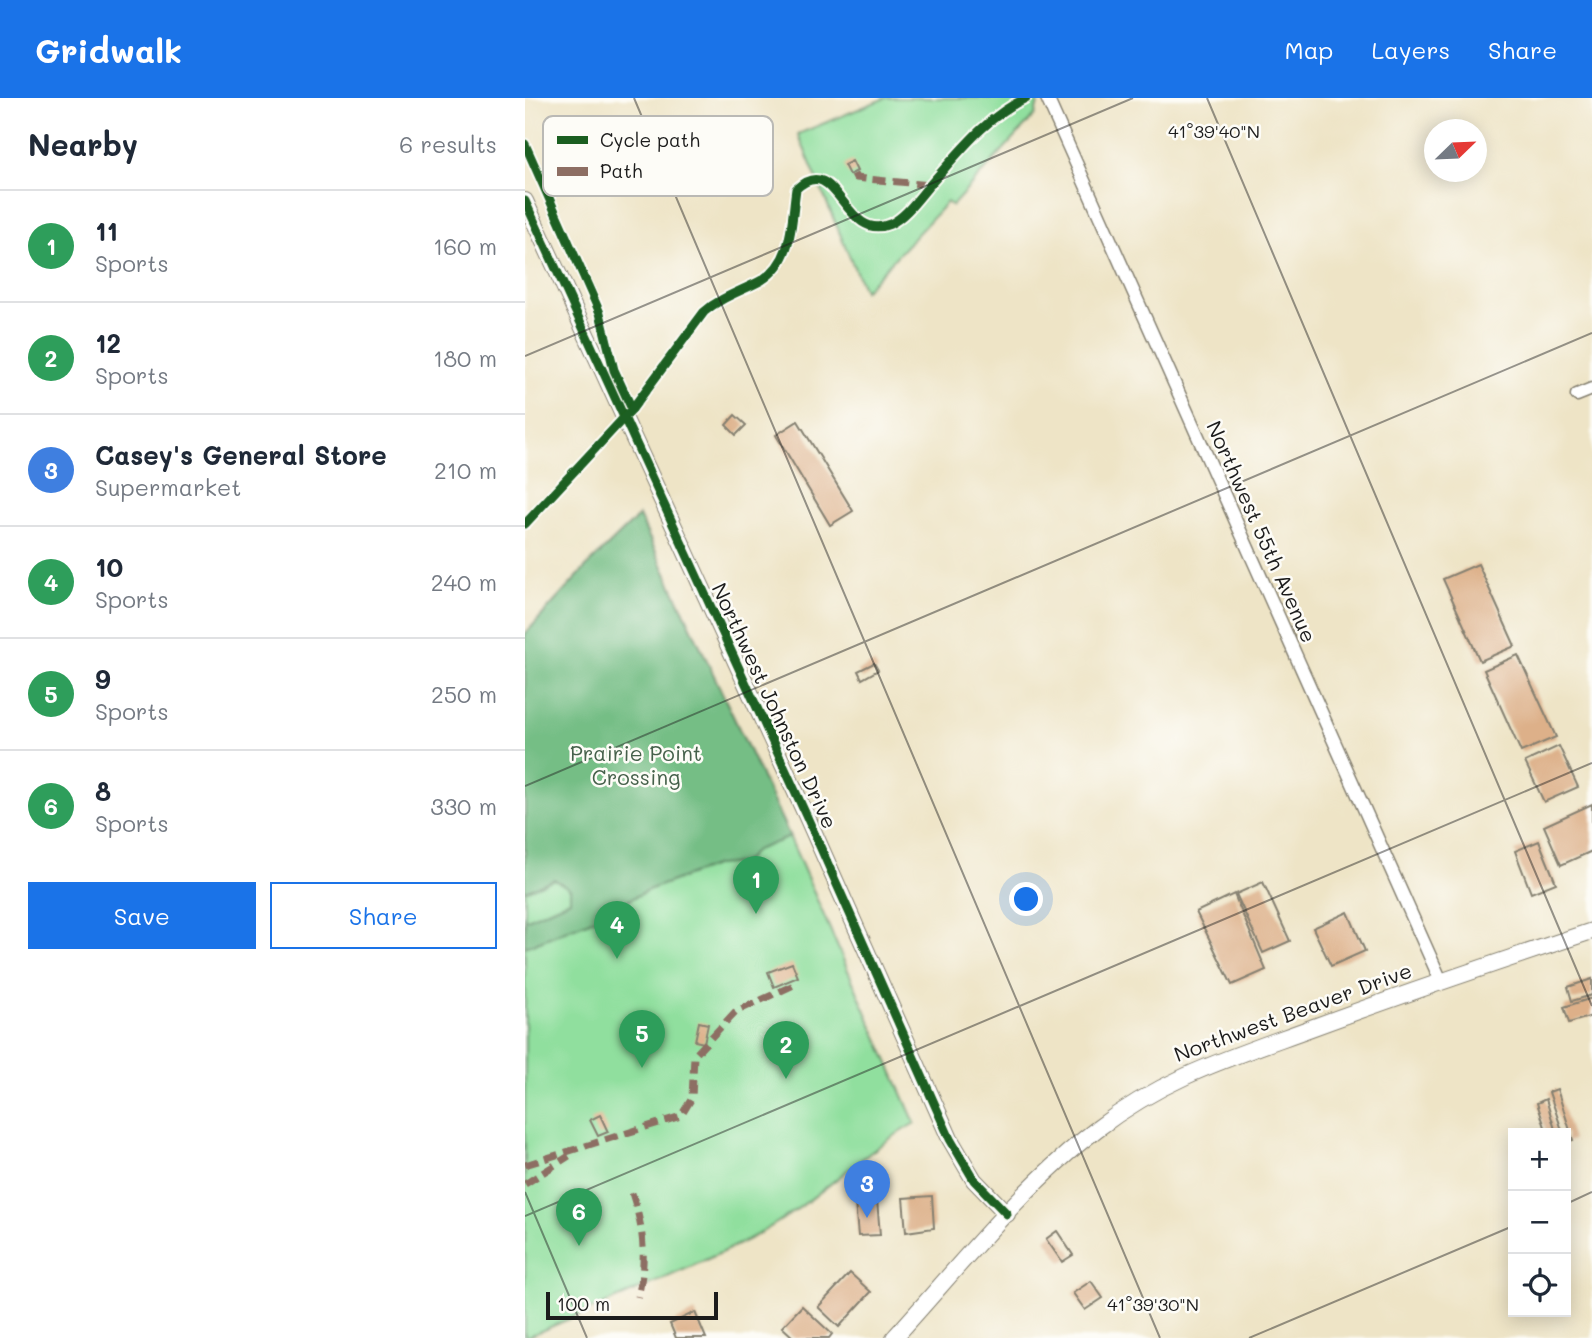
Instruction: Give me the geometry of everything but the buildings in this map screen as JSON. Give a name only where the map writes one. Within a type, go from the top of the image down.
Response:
[{"type":"street","name":"Northwest 55th Avenue","points":[[1047,98],[1441,981]]},
{"type":"street","name":"Northwest Johnston Drive","points":[[525,201],[663,509],[807,817],[950,1139],[974,1180],[1007,1214]]},
{"type":"street","points":[[1577,395],[1592,389]]},
{"type":"street","name":"Northwest Beaver Drive","points":[[894,1338],[1048,1171],[1097,1129],[1178,1078],[1441,981],[1592,931]]},
{"type":"green space","points":[[885,98],[1039,98],[1035,115],[952,206],[947,202],[864,291],[798,134]]},
{"type":"green space","name":"Prairie Point Crossing","points":[[639,516],[790,837],[756,850],[743,863],[717,865],[648,890],[592,920],[525,947],[525,920],[570,900],[570,889],[554,879],[525,891],[525,634],[589,564]]},
{"type":"green space","points":[[525,665],[782,820],[915,1123],[873,1151],[793,1212],[749,1239],[666,1278],[525,1338]]},
{"type":"marked path","points":[[854,174],[856,178],[930,185]]},
{"type":"marked path","points":[[525,1165],[681,1116],[692,1098],[694,1056],[735,1012],[796,984]]},
{"type":"marked path","points":[[525,1184],[569,1156]]},
{"type":"marked path","points":[[632,1193],[643,1245],[643,1270],[638,1297]]},
{"type":"cycle path","points":[[525,524],[632,409],[704,312],[772,272],[786,251],[796,189],[810,180],[822,181],[832,188],[861,221],[874,227],[890,224],[911,208],[961,149],[985,126],[1026,98]]},
{"type":"cycle path","points":[[525,144],[543,185]]},
{"type":"cycle path","points":[[548,196],[600,313],[614,370],[632,409]]},
{"type":"cycle path","points":[[525,201],[807,817],[950,1139],[974,1180],[1007,1214]]},
{"type":"place","name":"11","points":[[756,914]]},
{"type":"place","name":"10","points":[[617,959]]},
{"type":"place","name":"9","points":[[642,1068]]},
{"type":"place","name":"12","points":[[786,1079]]},
{"type":"place","name":"Casey's General Store","points":[[867,1218]]},
{"type":"place","name":"8","points":[[579,1246]]}]
